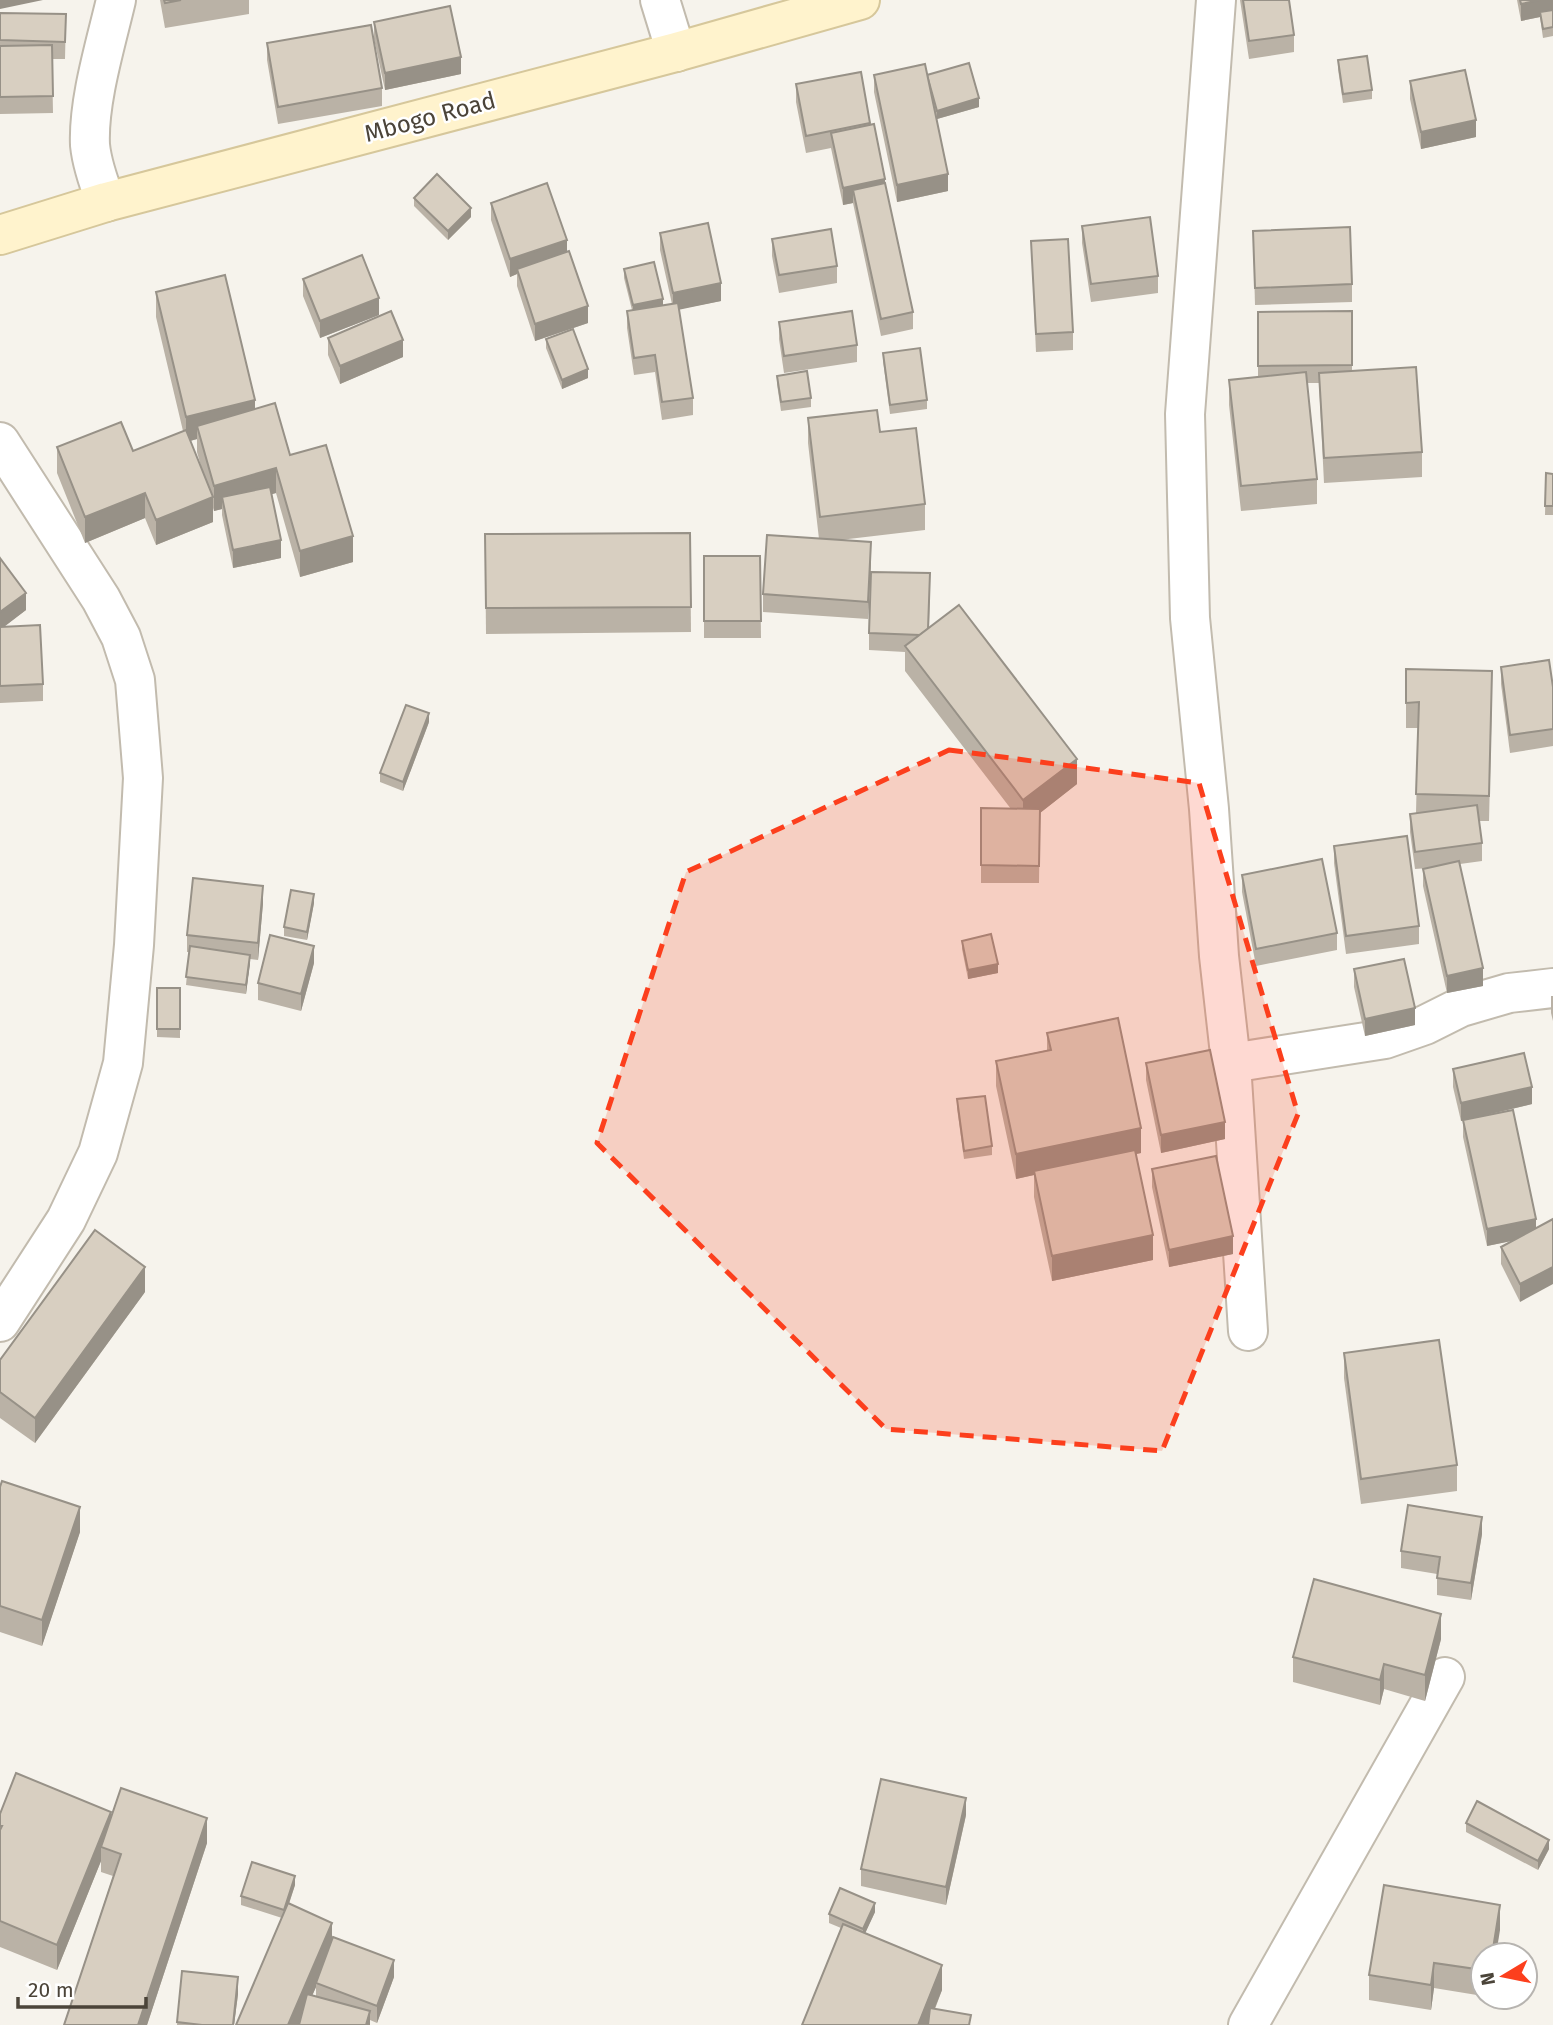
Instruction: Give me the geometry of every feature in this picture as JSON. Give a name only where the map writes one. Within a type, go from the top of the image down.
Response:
[{"type":"main road","name":"Mbogo Road","points":[[0,235],[106,202],[676,52],[860,0]]},
{"type":"street","points":[[106,202],[97,181],[90,146],[94,104],[116,0]]},
{"type":"street","points":[[660,0],[676,52]]},
{"type":"street","points":[[1216,0],[1185,414],[1190,618],[1209,809],[1219,956],[1231,1063],[1248,1331]]},
{"type":"street","points":[[0,442],[101,599],[121,637],[135,680],[143,778],[134,945],[123,1063],[98,1153],[66,1220],[0,1322]]},
{"type":"street","points":[[1231,1063],[1385,1039],[1425,1025],[1461,1007],[1509,993],[1553,988]]},
{"type":"street","points":[[1248,2025],[1445,1677]]},
{"type":"highlighted area","points":[[949,750],[1199,783],[1298,1114],[1162,1451],[886,1429],[597,1143],[686,872]]},
{"type":"building","points":[[1243,0],[1289,0],[1294,35],[1249,41]]},
{"type":"building","points":[[1520,0],[1540,0],[1521,4]]},
{"type":"building","points":[[450,6],[461,57],[385,73],[374,22]]},
{"type":"building","points":[[1553,10],[1553,27],[1543,29],[1540,12]]},
{"type":"building","points":[[0,13],[66,14],[65,42],[0,40]]},
{"type":"building","points":[[371,25],[382,88],[278,107],[267,43]]},
{"type":"building","points":[[52,45],[53,96],[0,97],[0,46]]},
{"type":"building","points":[[1367,56],[1372,90],[1343,94],[1338,60]]},
{"type":"building","points":[[969,63],[979,98],[937,111],[927,75]]},
{"type":"building","points":[[925,64],[948,174],[897,185],[874,75]]},
{"type":"building","points":[[1465,70],[1476,120],[1421,132],[1410,81]]},
{"type":"building","points":[[861,72],[870,123],[806,136],[796,84]]},
{"type":"building","points":[[874,124],[885,179],[843,188],[831,133]]},
{"type":"building","points":[[437,174],[471,208],[448,231],[414,198]]},
{"type":"building","points":[[547,183],[567,240],[510,259],[491,203]]},
{"type":"building","points":[[885,183],[913,312],[881,319],[853,190]]},
{"type":"building","points":[[1150,217],[1158,276],[1091,284],[1082,226]]},
{"type":"building","points":[[708,223],[721,283],[673,293],[660,233]]},
{"type":"building","points":[[1350,227],[1352,284],[1255,288],[1253,231]]},
{"type":"building","points":[[831,229],[837,266],[779,275],[772,239]]},
{"type":"building","points":[[1068,239],[1073,332],[1036,334],[1031,241]]},
{"type":"building","points":[[569,251],[588,306],[535,324],[517,269]]},
{"type":"building","points":[[362,255],[379,298],[320,321],[303,279]]},
{"type":"building","points":[[654,262],[663,299],[633,305],[624,269]]},
{"type":"building","points":[[225,275],[255,400],[186,417],[156,292]]},
{"type":"building","points":[[678,303],[693,398],[662,402],[655,355],[634,358],[627,311]]},
{"type":"building","points":[[391,311],[403,340],[340,366],[328,338]]},
{"type":"building","points":[[852,311],[857,345],[784,356],[779,322]]},
{"type":"building","points":[[1352,311],[1352,365],[1258,366],[1258,312]]},
{"type":"building","points":[[573,329],[588,369],[562,380],[546,339]]},
{"type":"building","points":[[920,348],[927,400],[890,405],[883,353]]},
{"type":"building","points":[[1416,367],[1422,452],[1324,458],[1319,373]]},
{"type":"building","points":[[807,371],[811,398],[781,402],[777,376]]},
{"type":"building","points":[[1306,372],[1317,479],[1241,486],[1229,380]]},
{"type":"building","points":[[275,403],[290,455],[326,445],[353,536],[300,551],[276,468],[214,486],[197,426]]},
{"type":"building","points":[[877,410],[880,432],[916,428],[925,504],[820,517],[808,418]]},
{"type":"building","points":[[121,422],[133,451],[186,430],[213,497],[156,520],[145,493],[85,517],[57,447]]},
{"type":"building","points":[[1546,473],[1553,474],[1553,506],[1545,506]]},
{"type":"building","points":[[270,487],[281,540],[233,550],[222,497]]},
{"type":"building","points":[[690,533],[691,607],[486,608],[485,534]]},
{"type":"building","points":[[767,535],[871,542],[868,602],[763,594]]},
{"type":"building","points":[[704,556],[760,556],[761,621],[704,621]]},
{"type":"building","points":[[0,558],[26,593],[0,612]]},
{"type":"building","points":[[871,572],[930,573],[928,629],[920,635],[869,633]]},
{"type":"building","points":[[959,605],[1077,759],[1023,800],[905,646]]},
{"type":"building","points":[[40,625],[43,684],[0,686],[0,627]]},
{"type":"building","points":[[1549,660],[1553,687],[1553,729],[1510,735],[1501,667]]},
{"type":"building","points":[[1406,669],[1492,671],[1489,796],[1416,794],[1419,702],[1406,703]]},
{"type":"building","points":[[406,705],[429,713],[403,782],[380,773]]},
{"type":"building","points":[[1477,805],[1482,843],[1415,852],[1410,814]]},
{"type":"building","points":[[981,808],[1040,809],[1039,866],[981,865]]},
{"type":"building","points":[[1407,836],[1419,926],[1346,936],[1334,846]]},
{"type":"building","points":[[1322,859],[1337,933],[1256,949],[1242,875]]},
{"type":"building","points":[[1459,861],[1483,968],[1447,976],[1423,869]]},
{"type":"building","points":[[193,878],[263,886],[258,943],[187,935]]},
{"type":"building","points":[[291,890],[314,894],[307,932],[284,927]]},
{"type":"building","points":[[991,934],[998,964],[968,970],[962,941]]},
{"type":"building","points":[[270,935],[314,946],[301,994],[258,983]]},
{"type":"building","points":[[190,946],[250,955],[246,985],[186,977]]},
{"type":"building","points":[[1404,959],[1415,1008],[1365,1019],[1354,969]]},
{"type":"building","points":[[157,988],[180,988],[180,1029],[157,1029]]},
{"type":"building","points":[[1118,1018],[1141,1128],[1016,1154],[996,1061],[1051,1050],[1047,1033]]},
{"type":"building","points":[[1210,1050],[1225,1122],[1161,1135],[1146,1063]]},
{"type":"building","points":[[1524,1053],[1532,1087],[1461,1103],[1453,1069]]},
{"type":"building","points":[[985,1096],[992,1146],[964,1151],[957,1099]]},
{"type":"building","points":[[1513,1110],[1536,1219],[1487,1229],[1463,1120]]},
{"type":"building","points":[[1135,1150],[1153,1235],[1052,1256],[1034,1171]]},
{"type":"building","points":[[1216,1156],[1233,1236],[1169,1250],[1152,1169]]},
{"type":"building","points":[[1553,1219],[1553,1267],[1520,1284],[1501,1247]]},
{"type":"building","points":[[95,1230],[145,1267],[35,1418],[0,1392],[0,1360]]},
{"type":"building","points":[[1439,1340],[1457,1465],[1361,1479],[1344,1353]]},
{"type":"building","points":[[2,1481],[80,1507],[42,1620],[0,1606]]},
{"type":"building","points":[[1408,1505],[1482,1517],[1471,1583],[1437,1578],[1440,1557],[1401,1551]]},
{"type":"building","points":[[1314,1579],[1441,1614],[1425,1675],[1384,1664],[1380,1680],[1293,1657]]},
{"type":"building","points":[[16,1773],[111,1812],[57,1945],[0,1921],[0,1814]]},
{"type":"building","points":[[881,1779],[966,1798],[946,1887],[861,1869]]},
{"type":"building","points":[[121,1788],[207,1818],[138,2025],[64,2025],[121,1854],[101,1847]]},
{"type":"building","points":[[1477,1801],[1549,1840],[1538,1861],[1466,1823]]},
{"type":"building","points":[[252,1862],[295,1876],[284,1910],[241,1896]]},
{"type":"building","points":[[1384,1885],[1500,1905],[1494,1941],[1469,1941],[1469,1968],[1434,1963],[1431,1985],[1369,1975]]},
{"type":"building","points":[[840,1888],[875,1903],[863,1929],[829,1914]]},
{"type":"building","points":[[288,1903],[332,1923],[288,2025],[236,2025]]},
{"type":"building","points":[[843,1924],[942,1965],[918,2025],[802,2025]]},
{"type":"building","points":[[333,1937],[394,1960],[377,2006],[316,1983]]},
{"type":"building","points":[[182,1971],[238,1977],[233,2025],[177,2022]]},
{"type":"building","points":[[307,1994],[370,2011],[366,2025],[299,2025]]},
{"type":"building","points":[[930,2008],[971,2015],[969,2025],[928,2025]]}]
